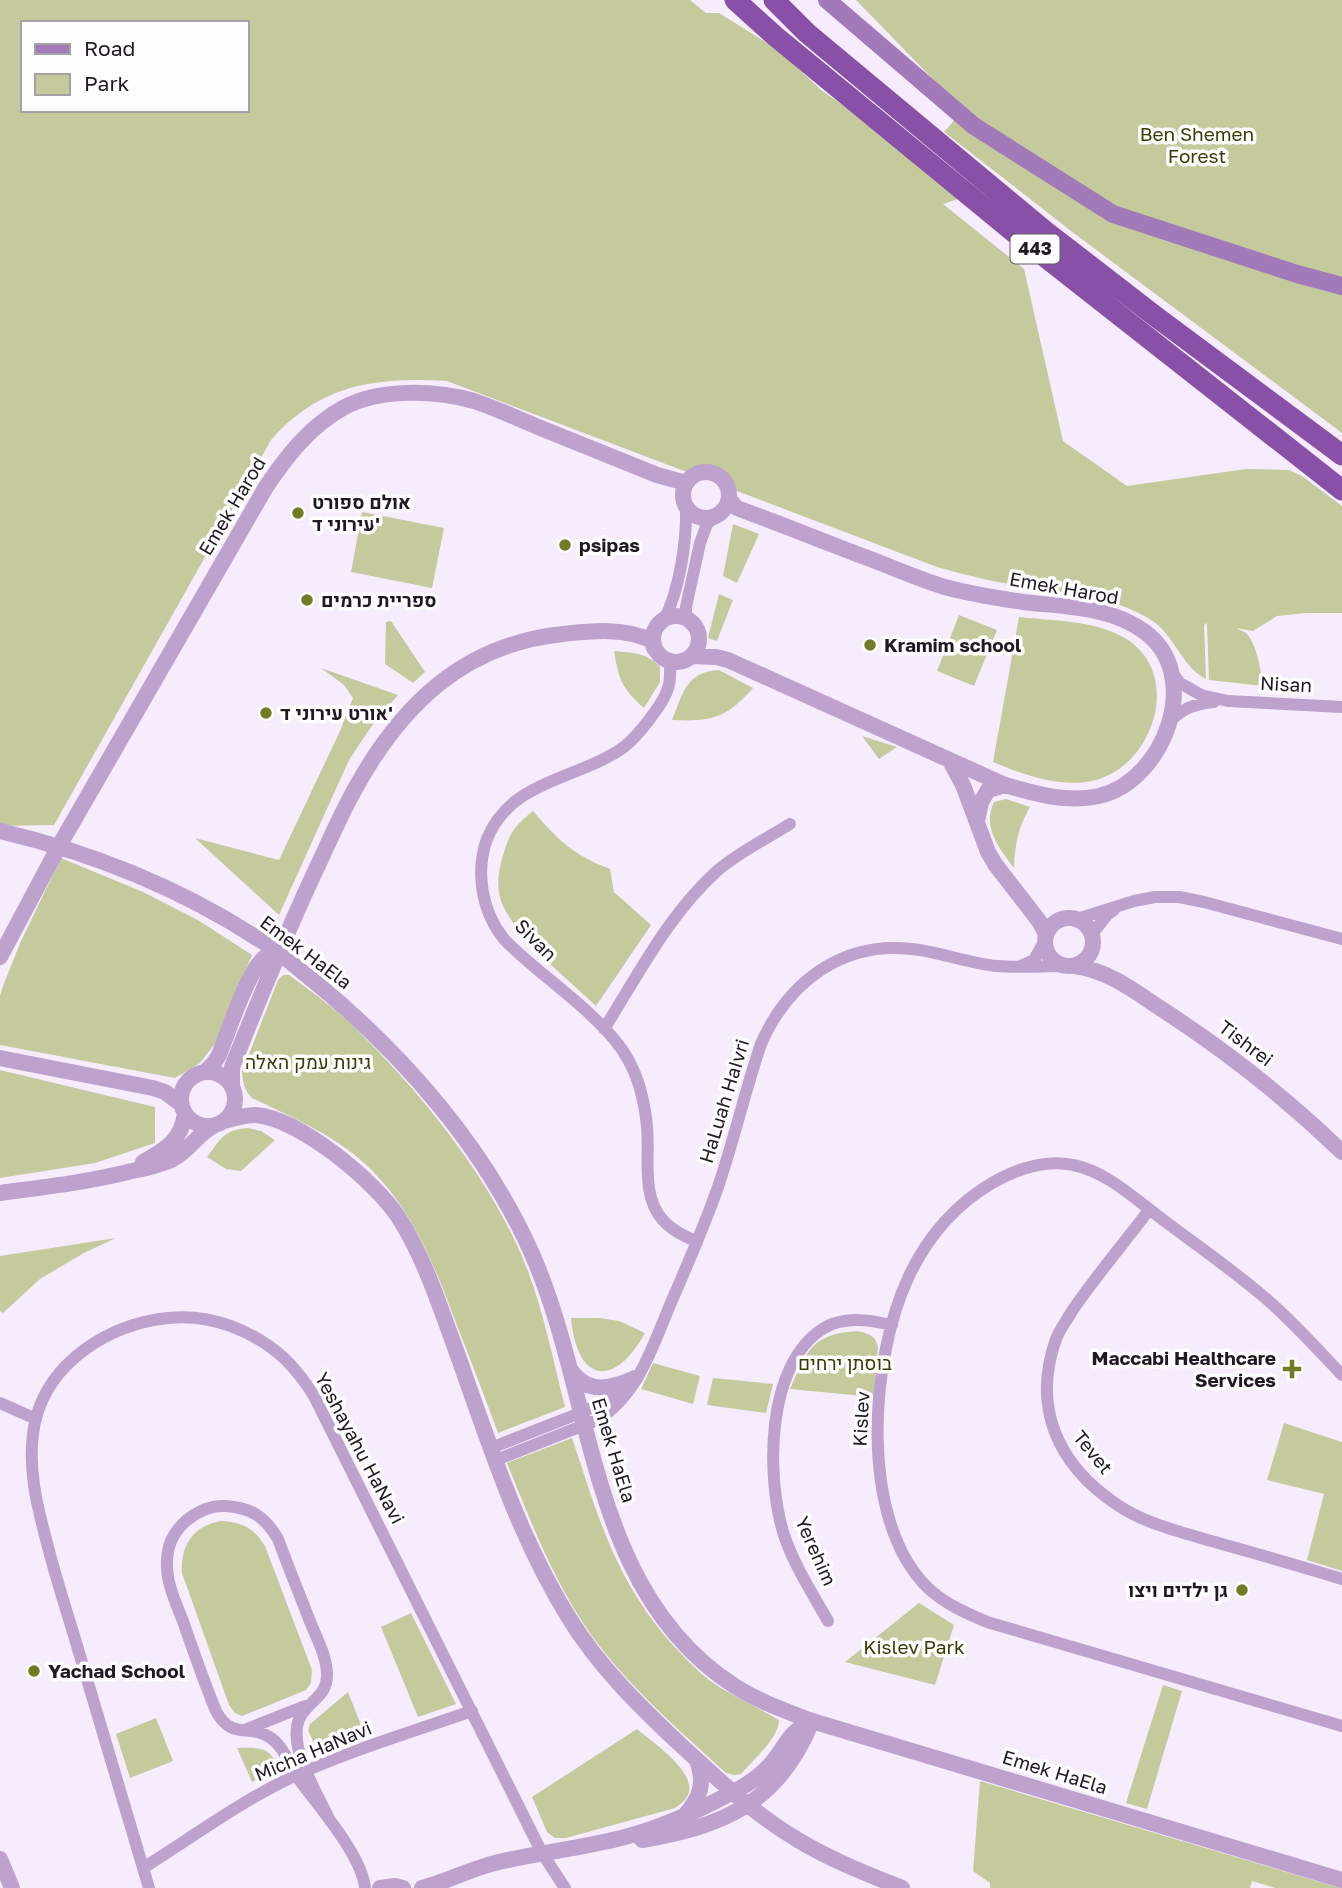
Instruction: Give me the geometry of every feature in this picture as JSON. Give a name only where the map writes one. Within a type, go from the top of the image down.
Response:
[{"type":"highway","name":"443","points":[[735,0],[1016,234],[1342,490]]},
{"type":"highway","name":"443","points":[[774,0],[807,33],[1045,231],[1342,455]]},
{"type":"main road","points":[[827,0],[974,125],[1113,215],[1342,286]]},
{"type":"street","name":"Emek Harod","points":[[0,957],[58,846],[266,487],[291,452],[326,419],[343,408],[374,396],[398,393],[431,394],[472,401],[657,475],[686,483]]},
{"type":"street","points":[[0,1193],[116,1175],[161,1164],[175,1158],[205,1130],[219,1123],[234,1109],[232,1067],[278,952],[354,791],[386,738],[423,696],[469,663],[494,650],[552,635],[585,631],[625,632],[652,641],[654,648],[658,654],[670,662],[686,660],[692,656],[697,649],[699,636],[686,614],[686,607],[700,543],[708,524],[729,499],[726,483],[714,473],[700,472],[686,483],[686,541],[672,603],[664,620],[654,632],[654,648]]},
{"type":"street","name":"Emek Harod","points":[[692,656],[728,660],[1005,785],[1061,798],[1101,795],[1136,777],[1147,766],[1162,741],[1174,704],[1171,671],[1162,651],[1147,633],[1111,614],[1021,602],[943,586],[737,508],[729,499]]},
{"type":"street","points":[[686,506],[698,516],[711,517],[719,514]]},
{"type":"street","points":[[664,620],[676,617],[691,622]]},
{"type":"street","name":"Sivan","points":[[670,662],[668,688],[659,707],[626,745],[527,793],[510,805],[497,820],[487,840],[482,859],[481,880],[484,902],[503,938],[604,1029],[616,1041],[630,1064],[645,1105],[650,1193],[655,1209],[663,1221],[697,1242]]},
{"type":"street","name":"Nisan","points":[[1171,671],[1180,683],[1191,691],[1228,701],[1342,707]]},
{"type":"street","name":"Nisan","points":[[1169,722],[1188,707],[1228,701]]},
{"type":"street","points":[[950,761],[963,785],[995,864],[1039,921],[1046,951],[1057,963],[1070,966],[1087,958],[1092,950],[1093,938],[1108,914],[1124,905]]},
{"type":"street","points":[[977,821],[981,802],[988,790],[1005,785]]},
{"type":"street","points":[[604,1029],[663,935],[697,890],[738,855],[790,824]]},
{"type":"street","name":"Emek HaEla","points":[[0,831],[100,860],[159,885],[222,918],[278,952],[337,1000],[396,1057],[447,1117],[481,1164],[516,1222],[547,1293],[607,1503],[633,1571],[664,1621],[680,1640],[718,1675],[760,1700],[812,1721],[1342,1880]]},
{"type":"street","points":[[1020,897],[1048,912],[1085,923],[1093,938]]},
{"type":"street","points":[[1014,967],[1034,960],[1053,923],[1061,919],[1155,897],[1179,897],[1204,902],[1342,939]]},
{"type":"street","name":"Tishrei","points":[[1093,938],[1104,966],[1115,979]]},
{"type":"street","name":"HaLuah HaIvri","points":[[494,1454],[582,1420],[609,1413],[631,1390],[697,1242],[729,1153],[761,1044],[770,1023],[805,981],[849,955],[894,947],[993,965],[1070,966]]},
{"type":"street","points":[[205,1072],[219,1055],[261,960],[278,952]]},
{"type":"street","name":"Tishrei","points":[[1070,966],[1090,968],[1115,979],[1184,1023],[1258,1078],[1342,1152]]},
{"type":"street","points":[[0,1058],[153,1088],[165,1092],[183,1109],[190,1120],[198,1124],[219,1123],[256,1115],[288,1126],[331,1151],[359,1173],[381,1195],[410,1236],[535,1555],[569,1618],[607,1668],[657,1724],[748,1806],[799,1841],[902,1888]]},
{"type":"street","points":[[116,1175],[159,1154],[178,1136],[184,1122],[181,1095],[189,1079],[205,1072],[221,1074],[232,1085]]},
{"type":"street","name":"Kislev","points":[[1342,1374],[1264,1297],[1114,1183],[1073,1165],[1052,1164],[1030,1167],[1006,1175],[972,1195],[945,1220],[919,1257],[909,1274],[892,1325],[880,1398],[878,1436],[879,1471],[892,1531],[907,1560],[927,1587],[946,1602],[987,1622],[1342,1726]]},
{"type":"street","name":"Tevet","points":[[1150,1210],[1081,1298],[1055,1340],[1047,1385],[1047,1405],[1059,1445],[1094,1486],[1116,1504],[1142,1518],[1342,1579]]},
{"type":"street","name":"Yeshayahu HaNavi","points":[[149,1888],[39,1513],[31,1458],[36,1419],[45,1397],[58,1376],[76,1356],[97,1340],[125,1328],[150,1320],[175,1317],[200,1318],[248,1333],[285,1359],[302,1378],[314,1396],[542,1853],[565,1888]]},
{"type":"street","name":"Yerehim","points":[[828,1621],[800,1571],[780,1517],[773,1483],[772,1457],[778,1408],[792,1366],[811,1339],[825,1328],[856,1320],[892,1325]]},
{"type":"street","points":[[568,1366],[575,1378],[588,1386],[612,1386],[640,1372]]},
{"type":"street","points":[[0,1403],[36,1419]]},
{"type":"street","points":[[301,1773],[295,1735],[300,1716],[325,1688],[326,1668],[320,1647],[270,1525],[247,1510],[219,1506],[206,1509],[194,1514],[176,1531],[167,1554],[167,1575],[216,1711],[227,1725],[271,1738],[301,1773],[358,1864],[365,1888]]},
{"type":"street","points":[[240,1730],[251,1729],[316,1701]]},
{"type":"street","name":"Micha HaNavi","points":[[143,1868],[250,1800],[301,1773],[472,1711]]},
{"type":"street","points":[[422,1888],[497,1863],[628,1836],[683,1817],[733,1793],[758,1777],[791,1735],[812,1721]]},
{"type":"street","points":[[563,1849],[624,1843],[680,1833],[748,1806],[779,1777],[792,1760],[812,1721]]},
{"type":"street","points":[[683,1817],[695,1803],[701,1789],[701,1771],[697,1760]]},
{"type":"street","points":[[0,1859],[12,1888]]},
{"type":"street","points":[[358,1864],[396,1887]]},
{"type":"street","points":[[438,1888],[458,1875]]},
{"type":"green space","points":[[0,0],[690,0],[706,13],[719,13],[780,51],[821,90],[961,198],[943,204],[1024,269],[1063,441],[1127,486],[1246,469],[1289,470],[1302,476],[1342,506],[1342,613],[1277,616],[1253,631],[1236,628],[1246,633],[1253,644],[1263,686],[1209,680],[1207,623],[1204,625],[1206,679],[1190,666],[1159,626],[1121,605],[937,567],[447,381],[396,381],[351,388],[309,407],[271,440],[54,825],[0,826]]},
{"type":"green space","name":"Ben Shemen Forest","points":[[856,0],[1342,0],[1342,433],[1075,234],[944,132],[963,110]]},
{"type":"green space","points":[[362,512],[444,528],[432,588],[351,572]]},
{"type":"green space","points":[[733,524],[759,534],[737,583],[723,576]]},
{"type":"green space","points":[[719,594],[733,600],[717,641],[708,638]]},
{"type":"green space","points":[[959,615],[997,630],[974,686],[937,671]]},
{"type":"green space","points":[[1019,617],[1099,627],[1123,637],[1142,652],[1153,671],[1157,693],[1154,715],[1147,737],[1134,756],[1117,771],[1096,780],[1070,783],[1030,776],[993,762]]},
{"type":"green space","points":[[391,621],[425,672],[413,683],[385,664],[386,622]]},
{"type":"green space","points":[[614,651],[644,656],[660,667],[660,682],[644,708],[623,683]]},
{"type":"green space","points":[[321,668],[398,695],[371,727],[349,760],[279,915],[195,838],[279,860],[353,698],[344,685]]},
{"type":"green space","points":[[719,670],[753,688],[735,706],[717,716],[697,720],[672,720],[687,686],[699,675]]},
{"type":"green space","points":[[862,736],[897,747],[879,759]]},
{"type":"green space","points":[[1006,799],[1030,807],[1018,836],[1014,868],[991,829],[994,802]]},
{"type":"green space","points":[[533,811],[567,846],[610,869],[614,892],[651,925],[596,1006],[539,953],[503,906],[498,880],[505,850],[513,832]]},
{"type":"green space","points":[[61,858],[143,892],[198,920],[252,955],[217,1041],[200,1063],[175,1078],[0,1045],[0,996],[3,986],[21,941]]},
{"type":"green space","name":"גינות עמק האלה","points":[[283,975],[289,975],[331,1007],[403,1078],[448,1134],[489,1192],[521,1254],[535,1291],[565,1407],[498,1433],[428,1255],[404,1210],[389,1189],[351,1152],[328,1136],[252,1098],[247,1092],[242,1072],[278,980]]},
{"type":"green space","points":[[0,1070],[155,1107],[155,1143],[95,1163],[0,1178]]},
{"type":"green space","points":[[248,1128],[261,1131],[275,1140],[241,1171],[226,1169],[207,1157],[228,1133]]},
{"type":"green space","points":[[116,1238],[40,1279],[3,1313],[0,1311],[0,1256]]},
{"type":"green space","points":[[571,1318],[619,1321],[645,1333],[621,1363],[610,1370],[599,1371],[589,1366],[581,1356]]},
{"type":"green space","name":"בוסתן ירחים","points":[[857,1331],[876,1340],[878,1348],[873,1397],[790,1389],[801,1364],[813,1347],[830,1336]]},
{"type":"green space","points":[[653,1363],[700,1376],[693,1404],[641,1389]]},
{"type":"green space","points":[[713,1378],[773,1384],[766,1413],[707,1405]]},
{"type":"green space","points":[[1284,1423],[1342,1442],[1342,1571],[1307,1560],[1324,1494],[1267,1480]]},
{"type":"green space","points":[[572,1438],[610,1546],[652,1619],[680,1653],[709,1680],[779,1720],[770,1742],[741,1774],[726,1773],[622,1673],[578,1616],[555,1574],[507,1463]]},
{"type":"green space","points":[[220,1521],[246,1527],[256,1534],[265,1546],[312,1670],[311,1683],[306,1690],[242,1716],[235,1713],[229,1705],[182,1573],[183,1554],[190,1538],[203,1527]]},
{"type":"green space","name":"Kislev Park","points":[[919,1603],[954,1625],[935,1685],[845,1662]]},
{"type":"green space","points":[[411,1613],[456,1704],[418,1717],[381,1627]]},
{"type":"green space","points":[[1163,1685],[1182,1691],[1147,1809],[1126,1803]]},
{"type":"green space","points":[[348,1692],[365,1735],[323,1752],[317,1750],[308,1730],[310,1724]]},
{"type":"green space","points":[[156,1718],[173,1761],[130,1778],[116,1734]]},
{"type":"green space","points":[[637,1729],[681,1769],[687,1778],[687,1797],[675,1808],[566,1838],[555,1838],[547,1832],[532,1797]]},
{"type":"green space","points":[[237,1748],[266,1751],[276,1765],[252,1782]]},
{"type":"green space","points":[[980,1781],[1340,1888],[1275,1888],[1252,1881],[1250,1888],[990,1888],[990,1883],[973,1871]]},
{"type":"place","name":"אולם ספורט עירוני ד'","points":[[298,513]]},
{"type":"place","name":"psipas","points":[[565,545]]},
{"type":"place","name":"ספריית כרמים","points":[[307,600]]},
{"type":"place","name":"Kramim school","points":[[870,645]]},
{"type":"place","name":"אורט עירוני ד'","points":[[266,713]]},
{"type":"place","name":"Maccabi Healthcare Services","points":[[1292,1369]]},
{"type":"place","name":"גן ילדים ויצו","points":[[1242,1590]]},
{"type":"place","name":"Yachad School","points":[[34,1671]]}]
